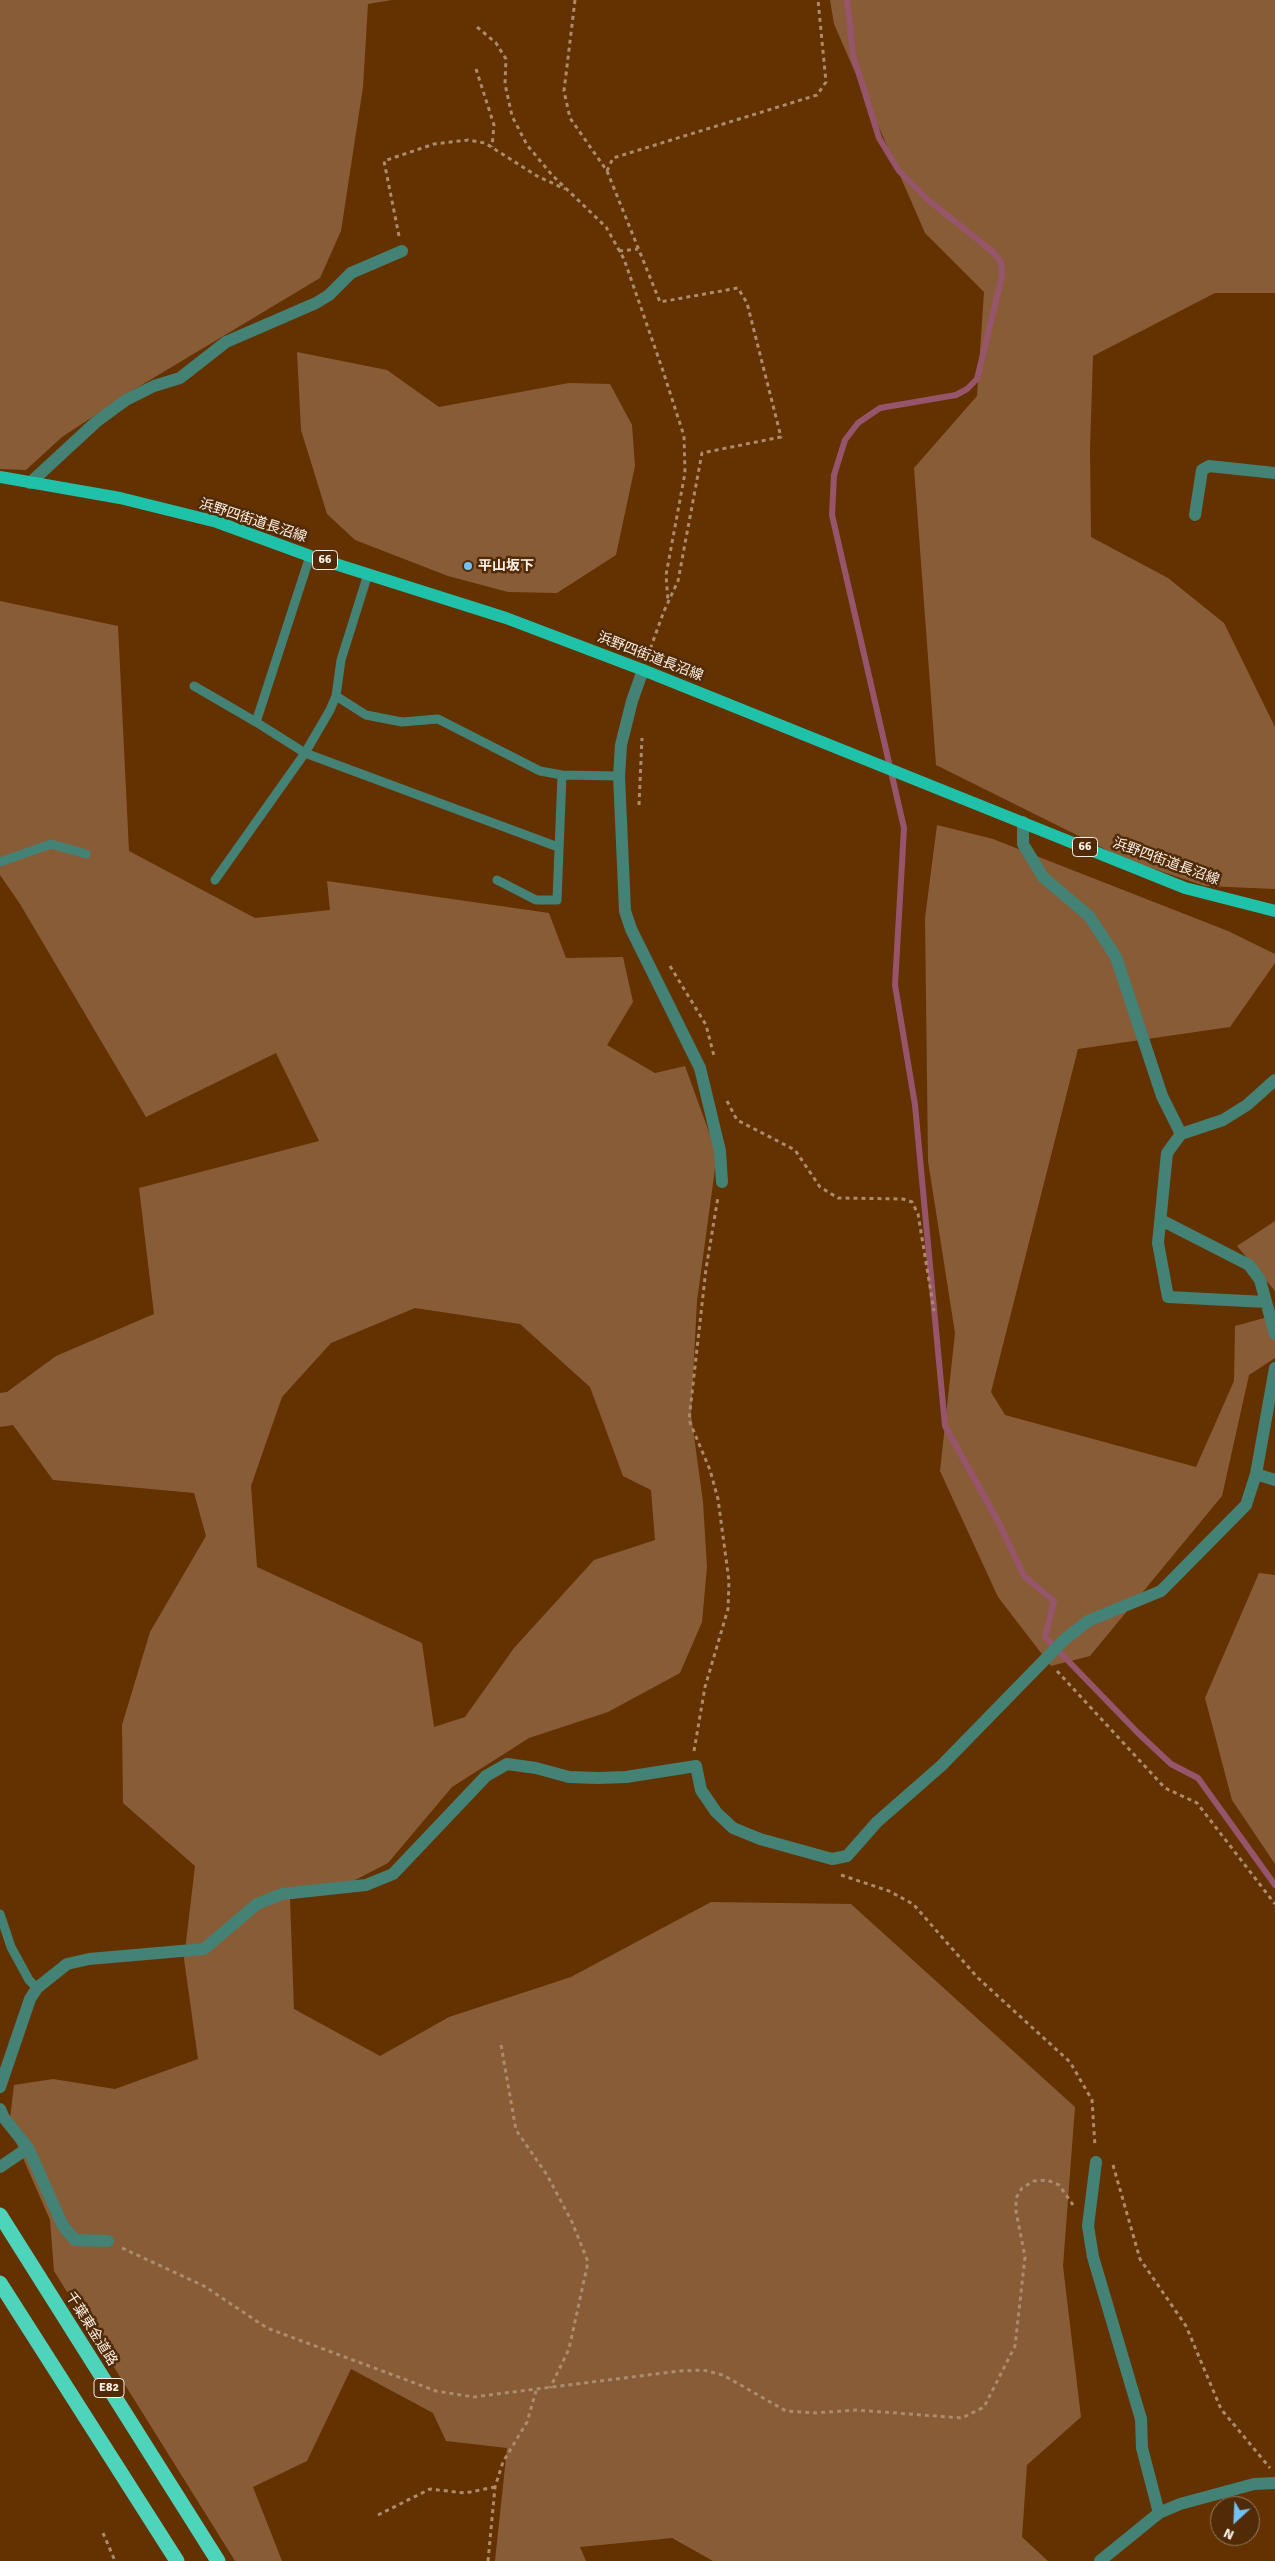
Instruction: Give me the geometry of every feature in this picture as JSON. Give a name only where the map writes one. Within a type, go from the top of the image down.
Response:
[{"type":"highway","name":"千葉東金道路","points":[[0,2215],[218,2561]]},
{"type":"highway","name":"E82","points":[[0,2283],[177,2561]]},
{"type":"main road","name":"浜野四街道長沼線","points":[[0,477],[120,498],[217,522],[310,556],[506,618],[643,670],[1186,888],[1275,912]]},
{"type":"street","points":[[30,483],[96,422],[126,400],[154,386],[180,378],[226,342],[316,303],[329,295],[351,273],[402,251]]},
{"type":"street","points":[[1195,515],[1202,470],[1209,466],[1275,473]]},
{"type":"street","points":[[643,670],[632,701],[621,745],[619,776],[625,911],[631,929],[700,1068],[718,1142],[722,1182]]},
{"type":"street","points":[[1023,822],[1023,844],[1043,877],[1089,916],[1116,957],[1162,1096],[1181,1134]]},
{"type":"street","points":[[1266,1302],[1168,1298],[1158,1243],[1167,1153],[1181,1134],[1223,1120],[1247,1105],[1275,1080]]},
{"type":"street","points":[[1161,1220],[1249,1265],[1260,1280],[1275,1334]]},
{"type":"street","points":[[0,2087],[30,1999],[37,1988],[67,1964],[89,1959],[204,1949],[257,1904],[282,1894],[366,1885],[392,1874],[486,1776],[507,1764],[536,1768],[569,1776],[598,1778],[626,1777],[696,1766],[701,1790],[716,1812],[733,1828],[760,1839],[832,1859],[847,1856],[877,1822],[941,1766],[1045,1657],[1088,1621],[1162,1591],[1246,1505],[1256,1474],[1275,1368]]},
{"type":"street","points":[[1256,1474],[1275,1480]]},
{"type":"street","points":[[0,2110],[4,2118],[28,2148],[63,2226],[74,2240],[108,2241]]},
{"type":"street","points":[[0,2166],[28,2148]]},
{"type":"street","points":[[1096,2162],[1088,2226],[1093,2257],[1141,2419],[1142,2448],[1159,2513]]},
{"type":"street","points":[[1100,2561],[1159,2513],[1180,2504],[1254,2484],[1275,2483]]},
{"type":"lane","points":[[256,722],[310,556]]},
{"type":"lane","points":[[215,880],[305,753],[336,696],[341,660],[368,574]]},
{"type":"lane","points":[[194,686],[305,753],[558,848]]},
{"type":"lane","points":[[336,696],[366,714],[402,722],[438,718],[540,771],[562,775],[619,776]]},
{"type":"lane","points":[[497,880],[536,900],[557,900],[562,775]]},
{"type":"lane","points":[[0,862],[51,844],[86,854]]},
{"type":"lane","points":[[0,1914],[11,1947],[29,1980],[37,1988]]},
{"type":"path","points":[[575,0],[564,91],[570,118],[607,171],[660,302],[738,288],[747,303],[781,437],[702,452],[678,581],[668,602],[643,670]]},
{"type":"path","points":[[607,171],[613,158],[817,94],[826,82],[818,0]]},
{"type":"path","points":[[477,27],[496,43],[506,59],[505,84],[512,116],[527,145],[552,175],[606,228],[624,259],[684,436],[685,473],[666,575],[668,602]]},
{"type":"path","points":[[476,70],[494,125],[492,147]]},
{"type":"path","points":[[402,251],[384,161],[434,144],[459,141],[485,143],[537,176],[568,190]]},
{"type":"path","points":[[619,251],[638,249]]},
{"type":"path","points":[[639,814],[642,735]]},
{"type":"path","points":[[665,957],[706,1024],[716,1062]]},
{"type":"path","points":[[726,1100],[737,1120],[796,1150],[820,1187],[838,1198],[903,1199],[912,1202],[918,1214],[934,1311]]},
{"type":"path","points":[[696,1766],[694,1755],[705,1687],[723,1632],[728,1609],[729,1581],[718,1499],[710,1470],[689,1420],[714,1213],[722,1182]]},
{"type":"path","points":[[1045,1657],[1165,1788],[1197,1803],[1275,1904]]},
{"type":"path","points":[[832,1859],[840,1874],[889,1891],[913,1904],[978,1978],[1070,2062],[1092,2100],[1096,2162]]},
{"type":"path","points":[[500,2045],[516,2130],[556,2191],[572,2222],[588,2262],[569,2349],[550,2388]]},
{"type":"path","points":[[1114,2165],[1140,2259],[1186,2326],[1221,2409],[1275,2474]]},
{"type":"path","points":[[108,2241],[204,2286],[267,2328],[436,2391],[474,2397],[536,2391],[679,2371],[703,2370],[723,2375],[786,2411],[816,2413],[856,2410],[962,2418],[984,2407],[1016,2346],[1025,2257],[1021,2228],[1016,2211],[1016,2198],[1022,2188],[1034,2181],[1047,2180],[1059,2185],[1081,2220],[1088,2226]]},
{"type":"path","points":[[488,2561],[495,2487],[502,2462],[527,2422],[536,2391]]},
{"type":"path","points":[[378,2515],[430,2489],[465,2493],[495,2487]]},
{"type":"path","points":[[103,2533],[115,2561]]},
{"type":"shaded area","points":[[0,0],[392,0],[368,4],[363,87],[341,231],[320,278],[135,389],[62,437],[26,470],[0,469]]},
{"type":"shaded area","points":[[830,0],[1275,0],[1275,293],[1215,293],[1093,356],[1090,449],[1091,537],[1168,578],[1224,623],[1275,727],[1275,889],[1205,886],[1127,860],[936,765],[914,468],[977,396],[984,292],[925,233],[834,24]]},
{"type":"shaded area","points":[[297,352],[387,370],[439,407],[569,383],[610,384],[632,425],[635,466],[616,555],[557,593],[508,592],[448,576],[355,540],[327,514],[301,430]]},
{"type":"shaded area","points":[[0,601],[118,626],[129,851],[255,918],[330,910],[327,881],[549,913],[566,958],[623,957],[633,1002],[607,1045],[655,1073],[685,1066],[717,1154],[697,1301],[691,1414],[703,1502],[707,1567],[702,1622],[680,1673],[608,1712],[529,1738],[452,1787],[388,1863],[332,1892],[290,1899],[294,2009],[380,2056],[449,2017],[571,1977],[711,1902],[851,1904],[1075,2107],[1063,2266],[1081,2417],[1027,2465],[1022,2537],[1048,2561],[713,2561],[672,2538],[580,2547],[586,2561],[495,2561],[507,2448],[446,2441],[433,2413],[351,2369],[307,2461],[253,2487],[282,2561],[235,2561],[54,2271],[50,2220],[9,2126],[14,2085],[53,2079],[115,2089],[198,2059],[184,1959],[195,1866],[123,1803],[122,1725],[150,1632],[206,1536],[194,1493],[53,1480],[13,1425],[0,1427],[0,1393],[7,1392],[56,1356],[154,1314],[139,1188],[319,1141],[276,1053],[146,1117],[20,904],[0,875]],"holes":[[[415,1308],[520,1324],[590,1387],[623,1476],[651,1490],[655,1540],[594,1560],[514,1648],[465,1717],[434,1727],[422,1643],[257,1567],[251,1486],[282,1397],[331,1343]]]},
{"type":"shaded area","points":[[937,825],[993,839],[1228,931],[1275,954],[1275,963],[1230,1027],[1078,1049],[991,1392],[1005,1415],[1196,1467],[1234,1381],[1235,1326],[1275,1315],[1275,1358],[1249,1375],[1222,1496],[1090,1656],[1051,1666],[998,1597],[940,1471],[955,1333],[928,1161],[925,918]]},
{"type":"shaded area","points":[[1275,1221],[1275,1291],[1237,1246]]},
{"type":"shaded area","points":[[1259,1573],[1275,1575],[1275,1864],[1232,1800],[1205,1698]]},
{"type":"waterway","points":[[847,0],[853,55],[879,138],[899,171],[927,199],[992,251],[1001,262],[1002,276],[977,379],[967,389],[956,395],[880,408],[858,423],[845,440],[834,475],[832,515],[904,828],[895,985],[915,1105],[945,1426],[998,1521],[1024,1576],[1054,1601],[1045,1637],[1138,1733],[1171,1764],[1198,1778],[1275,1885]]},
{"type":"place","name":"平山坂下","points":[[468,566]]}]
